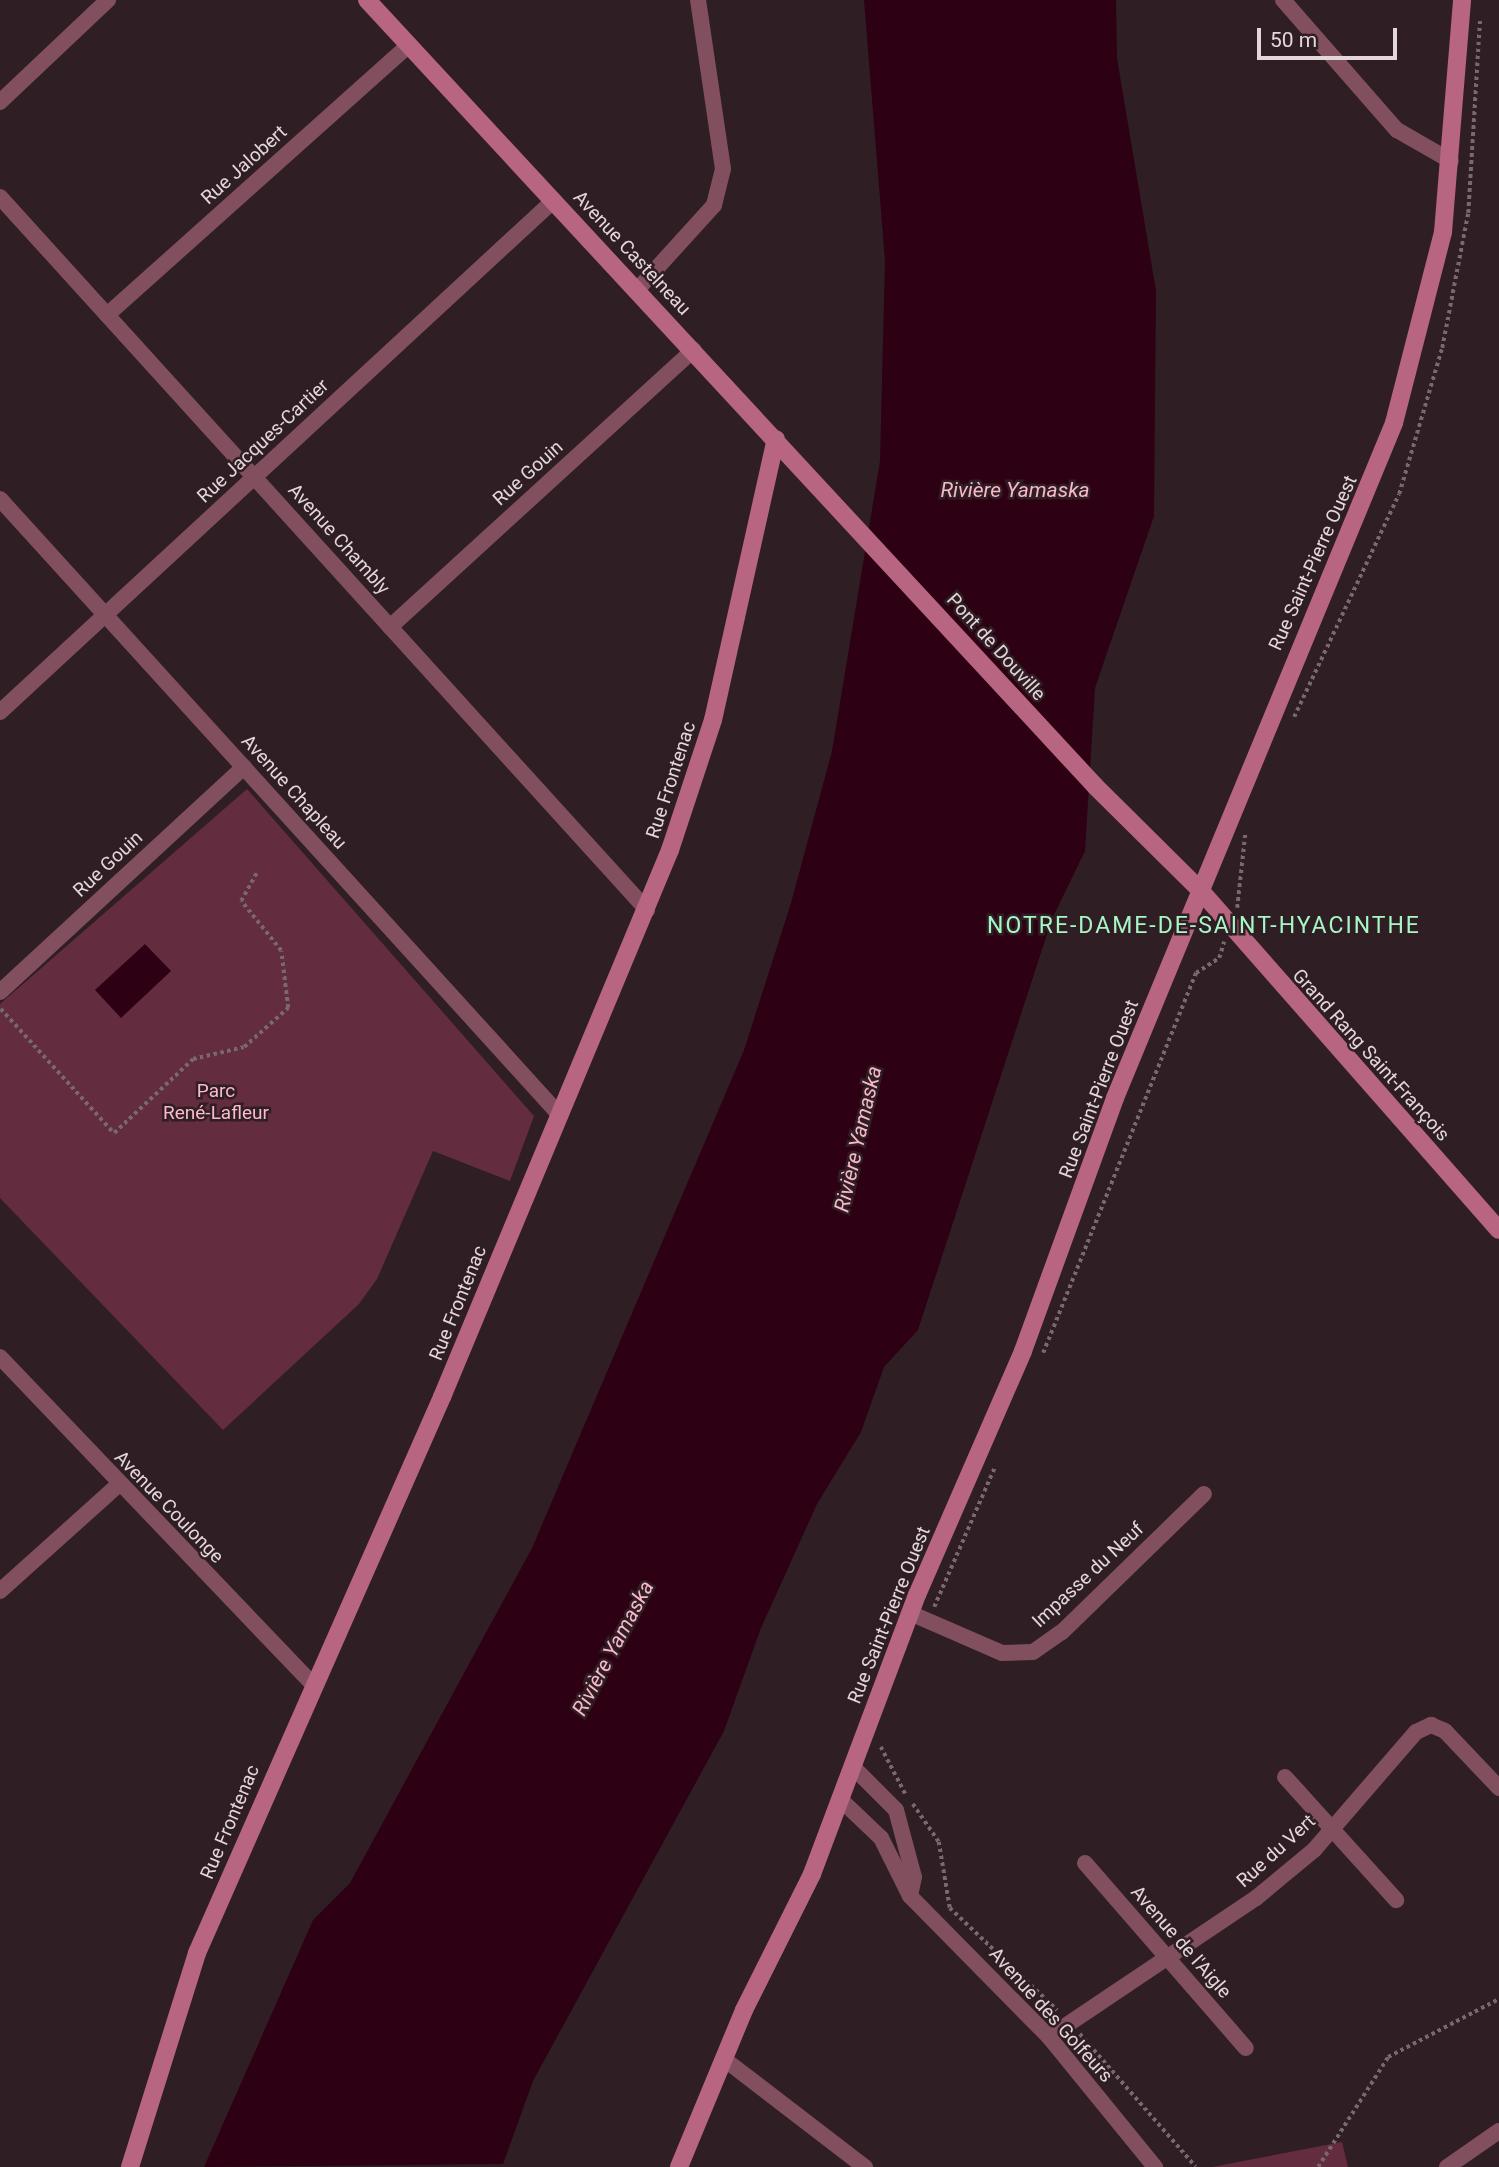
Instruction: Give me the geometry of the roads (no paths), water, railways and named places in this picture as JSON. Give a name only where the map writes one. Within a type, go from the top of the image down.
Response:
[{"type":"main road","name":"Avenue Castelneau","points":[[367,0],[866,536]]},
{"type":"main road","name":"Rue Saint-Pierre Ouest","points":[[679,2167],[724,2059],[811,1874],[910,1612],[1023,1351],[1115,1098],[1394,423],[1443,232],[1451,161],[1462,0]]},
{"type":"main road","name":"Rue Frontenac","points":[[130,2167],[197,1953],[312,1683],[442,1397],[558,1113],[647,909],[713,720],[776,439]]},
{"type":"main road","name":"Pont de Douville","points":[[866,536],[1096,786]]},
{"type":"main road","name":"Grand Rang Saint-François","points":[[1096,786],[1200,891],[1499,1230]]},
{"type":"street","points":[[0,102],[108,0]]},
{"type":"street","points":[[637,289],[714,205],[723,169],[698,0]]},
{"type":"street","points":[[1283,0],[1397,130],[1451,161]]},
{"type":"street","name":"Rue Jalobert","points":[[107,315],[409,45]]},
{"type":"street","name":"Avenue Chambly","points":[[0,197],[647,909]]},
{"type":"street","name":"Rue Jacques-Cartier","points":[[0,712],[554,200]]},
{"type":"street","name":"Rue Gouin","points":[[390,627],[693,350]]},
{"type":"street","name":"Avenue Chapleau","points":[[0,499],[558,1113]]},
{"type":"street","name":"Rue Gouin","points":[[0,992],[244,767]]},
{"type":"street","name":"Avenue Coulonge","points":[[0,1357],[118,1485],[312,1683]]},
{"type":"street","points":[[0,1591],[118,1485]]},
{"type":"street","name":"Impasse du Neuf","points":[[910,1612],[1002,1653],[1033,1652],[1072,1623],[1204,1494]]},
{"type":"street","name":"Rue du Vert","points":[[1049,2037],[1256,1898],[1332,1829],[1416,1732],[1431,1725],[1445,1731],[1499,1788]]},
{"type":"street","points":[[852,1766],[896,1810],[914,1877],[910,1896]]},
{"type":"street","points":[[1285,1777],[1396,1900]]},
{"type":"street","name":"Avenue des Golfeurs","points":[[840,1799],[881,1838],[910,1896],[1049,2037],[1155,2167]]},
{"type":"street","name":"Avenue de l'Aigle","points":[[1085,1863],[1246,2048]]},
{"type":"street","points":[[724,2059],[865,2167]]},
{"type":"street","points":[[1447,2167],[1499,2131]]},
{"type":"water","name":"Rivière Yamaska","points":[[864,0],[1116,0],[1117,58],[1156,291],[1154,516],[1095,688],[1085,851],[1052,919],[918,1330],[884,1367],[861,1432],[817,1504],[761,1628],[724,1731],[533,2081],[503,2164],[204,2167],[313,1920],[350,1883],[532,1548],[744,1050],[791,903],[832,751],[880,461],[885,261]]},
{"type":"water","points":[[145,944],[171,971],[121,1018],[95,990]]},
{"type":"district","name":"NOTRE-DAME-DE-SAINT-HYACINTHE","points":[[1204,926]]},
{"type":"park label","name":"Parc René-Lafleur","points":[[216,1102]]}]
